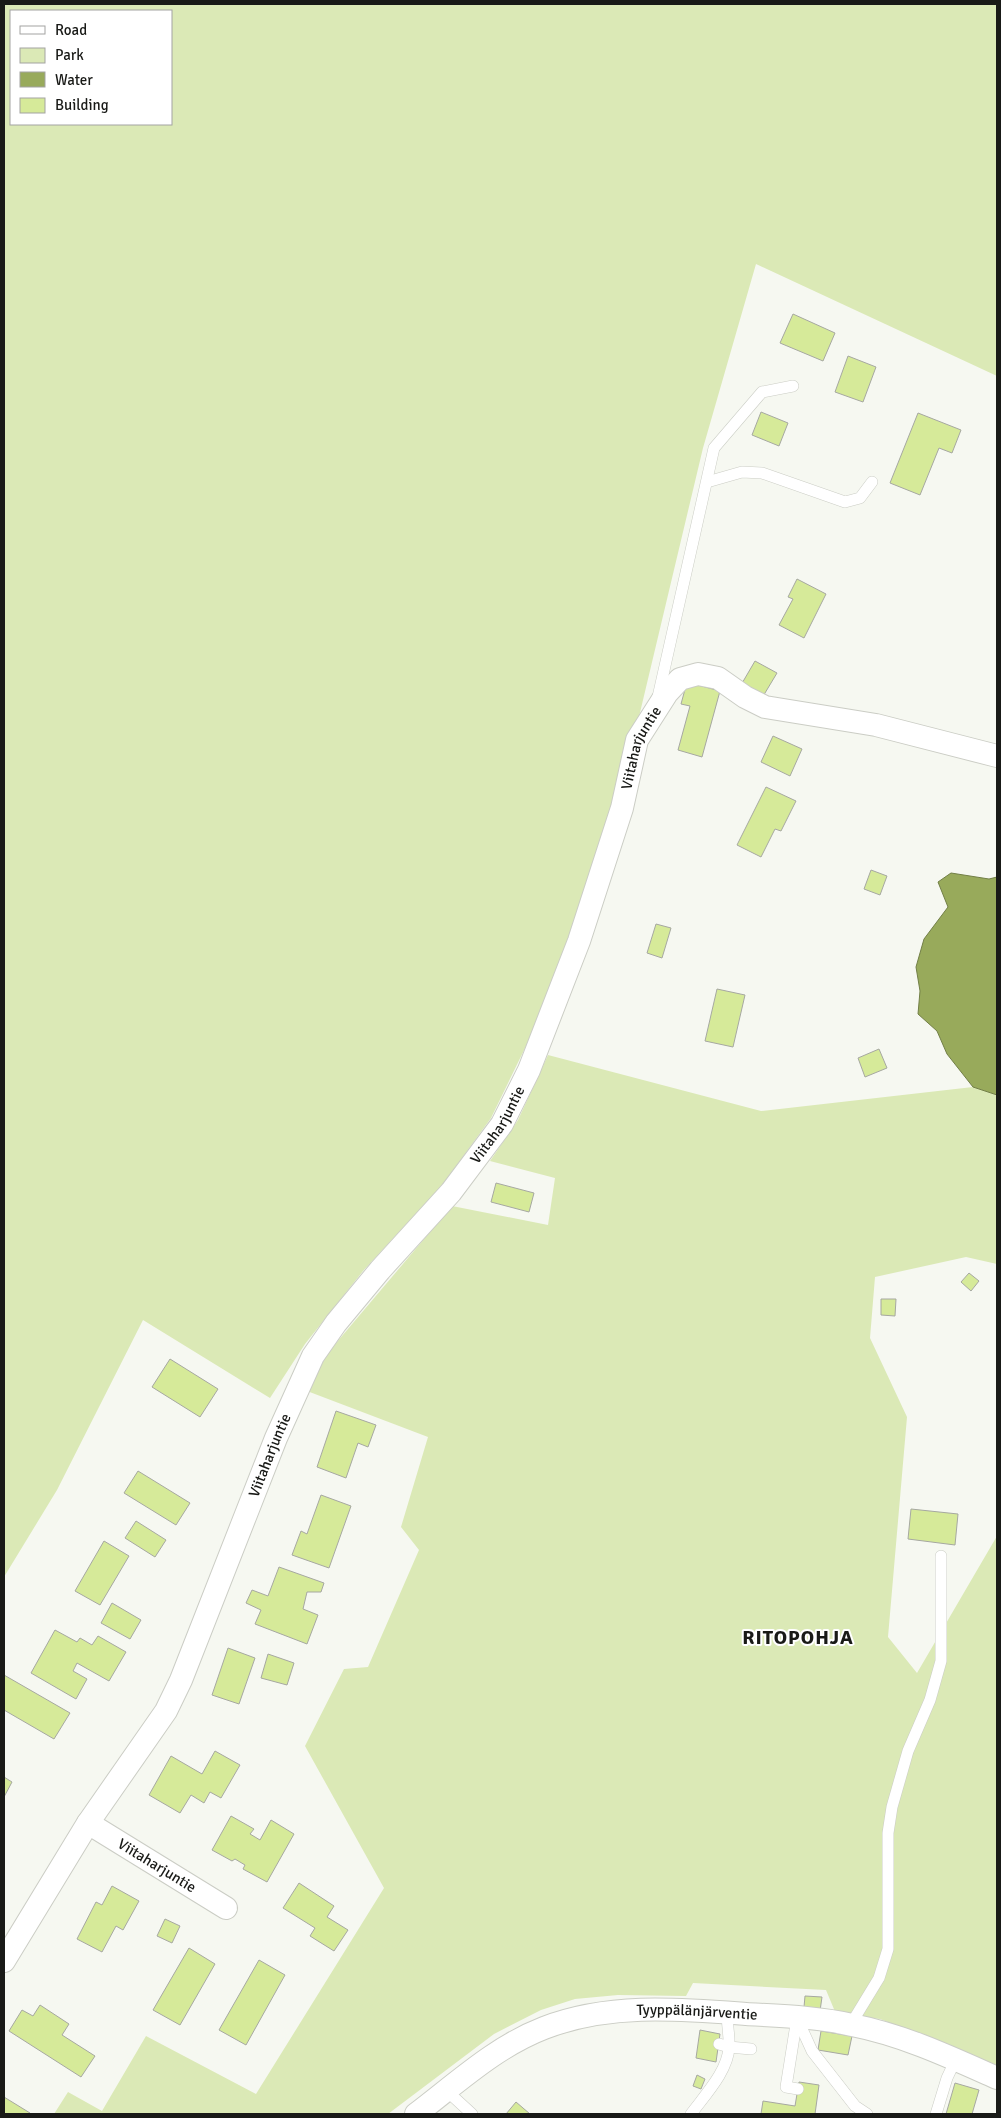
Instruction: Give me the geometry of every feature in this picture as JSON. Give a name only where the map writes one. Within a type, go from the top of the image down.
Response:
[{"type":"street","name":"Viitaharjuntie","points":[[4,1961],[88,1823],[170,1703],[181,1680],[276,1438],[313,1356],[336,1323],[380,1270],[451,1192],[502,1124],[529,1070],[579,941],[622,808],[637,740],[656,709],[680,678],[698,674],[718,678],[745,697],[765,707],[876,725],[997,756]]},
{"type":"street","name":"Viitaharjuntie","points":[[88,1823],[226,1908]]},
{"type":"street","name":"Tyyppälänjärventie","points":[[416,2114],[499,2050],[543,2028],[578,2017],[618,2011],[666,2008],[851,2024],[925,2046],[997,2078]]},
{"type":"lane","points":[[656,709],[714,448],[762,392],[793,386]]},
{"type":"lane","points":[[706,482],[742,472],[762,474],[845,502],[860,498],[872,482]]},
{"type":"lane","points":[[851,2024],[879,1978],[888,1949],[888,1833],[892,1807],[908,1751],[930,1700],[940,1661],[941,1556]]},
{"type":"lane","points":[[691,2114],[726,2060],[724,2046],[728,2012]]},
{"type":"lane","points":[[797,2018],[786,2087],[798,2089]]},
{"type":"lane","points":[[797,2018],[812,2051],[855,2106],[867,2114]]},
{"type":"lane","points":[[724,2046],[751,2049]]},
{"type":"lane","points":[[936,2114],[956,2059]]},
{"type":"lane","points":[[447,2091],[472,2114]]},
{"type":"green space","points":[[4,4],[997,4],[997,376],[756,264],[703,448],[628,763],[573,933],[526,1046],[491,1118],[443,1184],[363,1271],[305,1344],[270,1398],[143,1320],[57,1490],[4,1577]]},
{"type":"green space","points":[[548,1055],[761,1111],[973,1087],[997,1095],[997,1264],[966,1257],[875,1277],[870,1338],[907,1417],[888,1637],[917,1673],[997,1536],[997,2065],[880,2019],[836,2014],[826,1990],[693,1983],[686,1996],[618,1995],[575,1999],[541,2010],[494,2034],[388,2114],[54,2114],[68,2092],[102,2111],[146,2036],[256,2094],[384,1888],[305,1746],[344,1669],[368,1667],[419,1550],[401,1527],[428,1437],[307,1391],[320,1362],[452,1206],[548,1225],[555,1178],[490,1161],[518,1120]]},
{"type":"water","points":[[951,873],[989,879],[997,877],[997,1095],[973,1087],[947,1054],[937,1031],[918,1014],[920,991],[916,967],[924,939],[948,907],[938,882]]},
{"type":"building","points":[[793,314],[835,333],[823,361],[780,343]]},
{"type":"building","points":[[848,356],[876,367],[863,402],[835,392]]},
{"type":"building","points":[[761,412],[788,423],[779,446],[752,435]]},
{"type":"building","points":[[918,413],[961,430],[952,453],[939,448],[920,495],[890,483]]},
{"type":"building","points":[[797,579],[826,594],[804,638],[779,625],[793,599],[788,597]]},
{"type":"building","points":[[755,661],[777,673],[762,698],[741,685]]},
{"type":"building","points":[[687,682],[720,691],[702,757],[678,750],[690,706],[681,704]]},
{"type":"building","points":[[773,736],[802,749],[790,776],[761,762]]},
{"type":"building","points":[[766,787],[796,801],[781,831],[775,829],[761,857],[737,845]]},
{"type":"building","points":[[871,870],[887,876],[880,895],[864,889]]},
{"type":"building","points":[[656,924],[671,928],[662,958],[647,953]]},
{"type":"building","points":[[717,989],[745,995],[733,1047],[705,1041]]},
{"type":"building","points":[[879,1049],[887,1068],[865,1077],[858,1058]]},
{"type":"building","points":[[496,1183],[534,1193],[529,1212],[491,1202]]},
{"type":"building","points":[[969,1273],[979,1281],[971,1291],[961,1282]]},
{"type":"building","points":[[881,1299],[896,1299],[895,1316],[881,1315]]},
{"type":"building","points":[[170,1359],[218,1389],[200,1417],[152,1387]]},
{"type":"building","points":[[336,1411],[376,1425],[368,1447],[358,1443],[346,1478],[317,1467]]},
{"type":"building","points":[[138,1471],[190,1503],[176,1525],[124,1493]]},
{"type":"building","points":[[321,1495],[351,1506],[329,1568],[292,1555],[301,1531],[307,1534]]},
{"type":"building","points":[[911,1509],[958,1514],[955,1545],[908,1539]]},
{"type":"building","points":[[136,1521],[166,1540],[155,1557],[125,1538]]},
{"type":"building","points":[[104,1541],[129,1556],[100,1605],[75,1591]]},
{"type":"building","points":[[279,1567],[324,1583],[321,1592],[307,1592],[303,1609],[318,1615],[307,1644],[255,1624],[261,1610],[246,1603],[252,1590],[268,1596]]},
{"type":"building","points":[[112,1603],[141,1620],[130,1639],[101,1623]]},
{"type":"building","points":[[55,1630],[77,1642],[80,1638],[92,1645],[98,1636],[126,1652],[109,1681],[77,1663],[73,1671],[87,1679],[76,1699],[31,1673]]},
{"type":"building","points":[[228,1648],[255,1658],[239,1704],[212,1695]]},
{"type":"building","points":[[268,1654],[294,1663],[287,1685],[261,1678]]},
{"type":"building","points":[[4,1675],[70,1713],[54,1739],[4,1710]]},
{"type":"building","points":[[215,1751],[240,1765],[221,1798],[210,1792],[204,1803],[191,1795],[180,1813],[149,1795],[171,1756],[202,1774]]},
{"type":"building","points":[[4,1777],[12,1782],[4,1797]]},
{"type":"building","points":[[231,1816],[254,1829],[250,1834],[260,1840],[271,1820],[294,1834],[267,1882],[243,1869],[245,1865],[235,1859],[232,1861],[212,1850]]},
{"type":"building","points":[[299,1883],[334,1906],[327,1917],[348,1930],[334,1951],[310,1936],[315,1928],[283,1908]]},
{"type":"building","points":[[112,1886],[139,1901],[123,1930],[116,1926],[102,1952],[77,1939],[96,1902],[102,1905]]},
{"type":"building","points":[[165,1919],[180,1926],[172,1943],[157,1936]]},
{"type":"building","points":[[189,1948],[215,1964],[180,2025],[153,2010]]},
{"type":"building","points":[[259,1960],[285,1975],[246,2045],[219,2030]]},
{"type":"building","points":[[805,1996],[822,1997],[820,2011],[804,2007]]},
{"type":"building","points":[[40,2005],[69,2024],[62,2035],[95,2056],[81,2077],[9,2031],[22,2010],[33,2016]]},
{"type":"building","points":[[700,2030],[720,2034],[716,2062],[696,2058]]},
{"type":"building","points":[[821,2031],[852,2036],[848,2055],[818,2050]]},
{"type":"building","points":[[697,2075],[705,2079],[701,2089],[693,2086]]},
{"type":"building","points":[[799,2082],[819,2085],[815,2114],[761,2114],[763,2101],[795,2106]]},
{"type":"building","points":[[955,2083],[979,2090],[972,2114],[946,2114]]},
{"type":"building","points":[[4,2097],[30,2113],[4,2114]]},
{"type":"building","points":[[516,2102],[530,2114],[506,2114]]},
{"type":"district","name":"RITOPOHJA","points":[[798,1637]]}]
